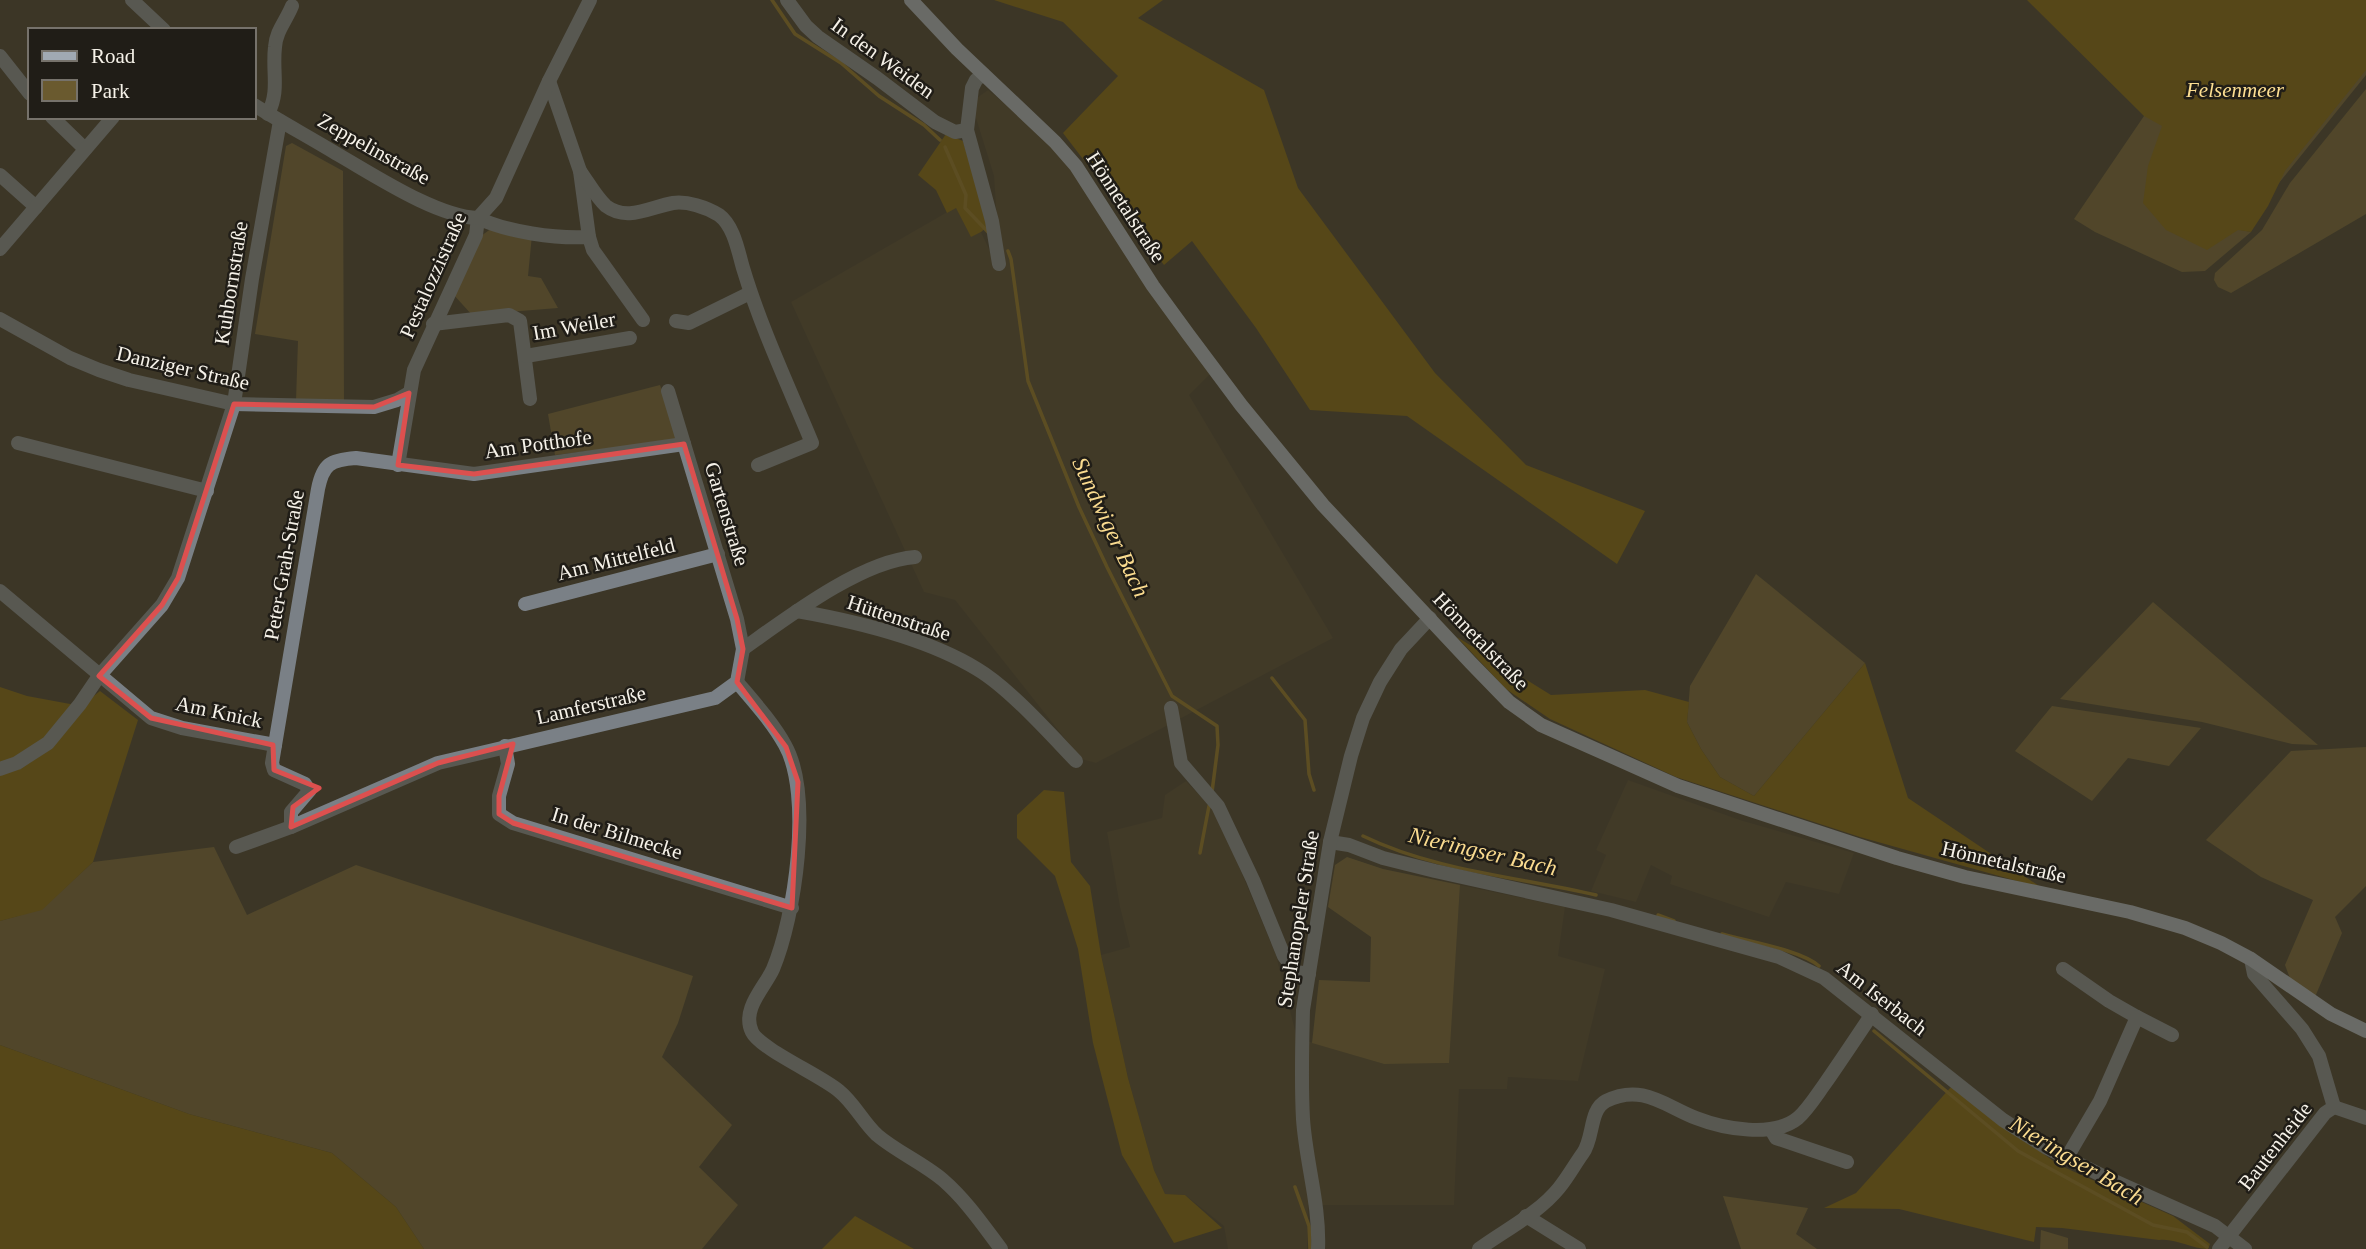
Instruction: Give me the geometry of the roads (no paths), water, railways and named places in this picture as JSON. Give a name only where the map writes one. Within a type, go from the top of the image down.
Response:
[{"type":"main road","name":"Hönnetalstraße","points":[[911,0],[1076,166],[1153,286],[1241,405],[1324,505],[1509,702],[1541,725],[1678,786],[1954,874],[2130,912],[2185,928],[2251,959],[2331,1014],[2366,1031]]},
{"type":"street","points":[[132,0],[162,28]]},
{"type":"street","points":[[289,3],[307,0]]},
{"type":"street","name":"Pestalozzistraße","points":[[398,465],[414,370],[476,235],[478,218],[496,198],[549,81],[590,0]]},
{"type":"street","name":"In den Weiden","points":[[787,0],[806,26],[818,37],[935,122],[955,132],[967,130]]},
{"type":"street","name":"Kuhbornstraße","points":[[0,769],[17,763],[48,743],[99,676],[169,594],[178,578],[234,404],[274,117],[277,33],[289,3]]},
{"type":"street","points":[[0,56],[28,91]]},
{"type":"street","points":[[983,74],[972,88],[967,130],[992,221],[999,264]]},
{"type":"street","points":[[549,81],[580,171],[593,250],[643,320]]},
{"type":"street","name":"Zeppelinstraße","points":[[256,106],[443,212],[463,218],[478,218]]},
{"type":"street","points":[[54,119],[85,149]]},
{"type":"street","points":[[0,249],[111,119]]},
{"type":"street","points":[[580,171],[605,205],[623,214],[649,211],[674,203],[708,209],[722,217],[733,234],[750,293],[812,443],[758,465]]},
{"type":"street","points":[[0,175],[36,207]]},
{"type":"street","points":[[478,218],[495,226],[574,238],[589,237]]},
{"type":"street","points":[[676,321],[689,323],[750,293]]},
{"type":"street","name":"Im Weiler","points":[[433,324],[509,315],[520,321],[530,399]]},
{"type":"street","name":"Danziger Straße","points":[[0,319],[70,358],[99,370],[129,380],[234,404],[374,407],[409,393]]},
{"type":"street","name":"Im Weiler","points":[[526,356],[630,338]]},
{"type":"street","name":"Gartenstraße","points":[[668,391],[718,554],[743,649]]},
{"type":"street","points":[[18,443],[207,491]]},
{"type":"street","name":"Am Potthofe","points":[[398,465],[474,474],[684,444]]},
{"type":"street","name":"Peter-Grah-Straße","points":[[275,745],[321,476],[328,464],[342,459],[356,458],[398,465]]},
{"type":"street","name":"Am Mittelfeld","points":[[525,604],[718,554]]},
{"type":"street","points":[[915,557],[897,558],[858,576],[797,611],[743,649],[737,682],[786,747],[797,782],[798,853],[792,908],[784,940],[771,972],[755,998],[750,1013],[751,1031],[756,1038],[776,1052],[839,1091],[875,1134],[942,1180],[961,1198],[1001,1249]]},
{"type":"street","name":"Am Knick","points":[[0,591],[150,718],[182,728],[275,745],[272,763],[274,770],[305,783],[309,791],[290,812],[291,827]]},
{"type":"street","name":"Hüttenstraße","points":[[797,611],[831,617],[918,642],[978,669],[1017,701],[1076,761]]},
{"type":"street","name":"Stephanopeler Straße","points":[[1318,1249],[1319,1228],[1303,1120],[1303,1010],[1330,842],[1351,756],[1371,700],[1401,649],[1430,618]]},
{"type":"street","name":"Lamferstraße","points":[[236,847],[291,827],[438,763],[715,698],[737,682]]},
{"type":"street","points":[[1171,708],[1181,763],[1218,806],[1253,880],[1284,956],[1296,972],[1309,974]]},
{"type":"street","name":"In der Bilmecke","points":[[505,746],[508,764],[499,796],[499,814],[513,823],[792,908]]},
{"type":"street","name":"Am Iserbach","points":[[1330,842],[1349,845],[1383,858],[1611,910],[1757,949],[1824,978],[2003,1120],[2066,1159],[2215,1226],[2245,1249]]},
{"type":"street","name":"Bautenheide","points":[[2219,1249],[2325,1113],[2334,1107],[2319,1056],[2302,1029],[2254,974],[2251,959]]},
{"type":"street","points":[[2063,969],[2109,1001],[2172,1035]]},
{"type":"street","points":[[1479,1249],[1526,1216],[1558,1189],[1587,1147],[1596,1112],[1603,1102],[1630,1095],[1654,1097],[1695,1118],[1713,1123],[1772,1130],[1786,1126],[1798,1118],[1812,1102],[1872,1014]]},
{"type":"street","points":[[2066,1159],[2100,1101],[2137,1017]]},
{"type":"street","points":[[2334,1107],[2366,1118]]},
{"type":"street","points":[[1772,1130],[1776,1138],[1847,1162]]},
{"type":"street","points":[[1526,1216],[1579,1249]]},
{"type":"waterway","name":"Sundwiger Bach","points":[[772,0],[795,34],[841,63],[879,96],[924,125],[940,140]]},
{"type":"waterway","name":"Sundwiger Bach","points":[[945,147],[966,195],[965,208],[988,232]]},
{"type":"waterway","name":"Sundwiger Bach","points":[[1008,251],[1028,381],[1079,507],[1172,696],[1217,726],[1218,745],[1212,792]]},
{"type":"waterway","name":"Sundwiger Bach","points":[[1272,678],[1305,720],[1309,774],[1314,790]]},
{"type":"waterway","name":"Sundwiger Bach","points":[[1200,853],[1209,806]]},
{"type":"waterway","name":"Nieringser Bach","points":[[1363,836],[1391,848],[1448,865],[1596,895]]},
{"type":"waterway","name":"Nieringser Bach","points":[[1658,915],[1674,921]]},
{"type":"waterway","name":"Nieringser Bach","points":[[1722,934],[1800,955],[1819,966]]},
{"type":"waterway","name":"Nieringser Bach","points":[[1874,1031],[2018,1151],[2153,1225],[2187,1232],[2207,1247]]},
{"type":"waterway","name":"Sundwiger Bach","points":[[1295,1187],[1309,1226],[1310,1249]]},
{"type":"park label","name":"Felsenmeer","points":[[2235,90]]}]
